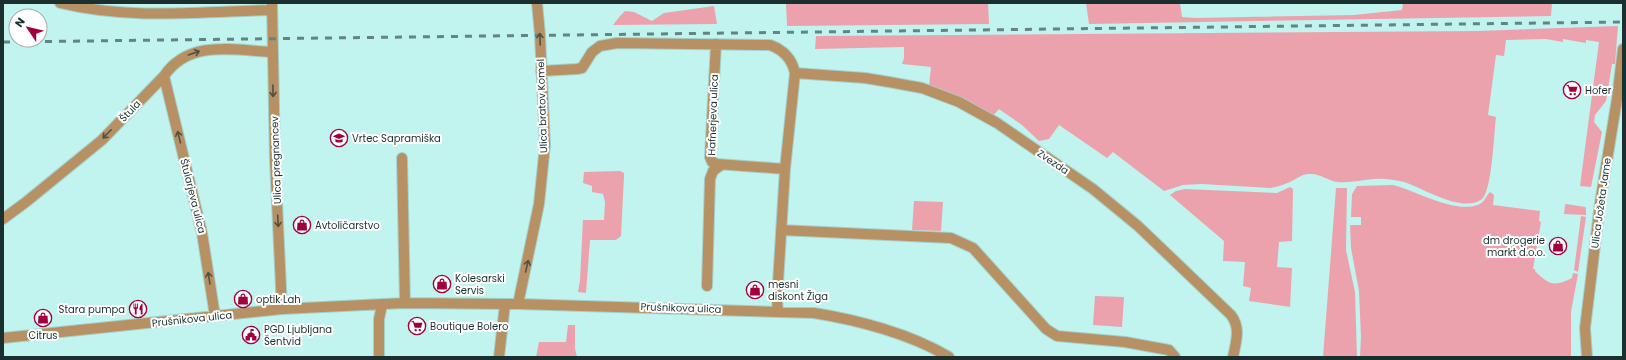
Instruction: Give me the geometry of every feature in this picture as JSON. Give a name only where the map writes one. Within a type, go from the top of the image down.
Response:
[{"type":"street","points":[[60,3],[76,7],[121,13],[157,14],[272,6]]},
{"type":"street","name":"Ulica bratov Komel","points":[[518,304],[539,204],[545,145],[537,3]]},
{"type":"street","name":"Ulica pregnancev","points":[[272,6],[275,160],[282,309]]},
{"type":"street","points":[[541,71],[582,68],[592,52],[600,46],[617,43],[770,45],[777,48],[792,61],[795,73],[784,169],[777,299],[778,312]]},
{"type":"street","name":"Hafnerjeva ulica","points":[[716,44],[710,157],[712,162],[721,165],[784,169]]},
{"type":"street","name":"Štula","points":[[3,218],[26,202],[102,140],[178,60],[203,50],[230,49],[272,52]]},
{"type":"street","name":"Ulica Jožeta Jame","points":[[1587,357],[1586,328],[1600,203],[1617,99],[1623,49]]},
{"type":"street","name":"Zvezda","points":[[795,73],[865,78],[922,88],[959,102],[997,123],[1090,186],[1138,226],[1231,315],[1236,322],[1238,330],[1233,357]]},
{"type":"street","name":"Štularjeva ulica","points":[[164,76],[202,233],[215,316]]},
{"type":"street","points":[[402,158],[405,303]]},
{"type":"street","points":[[707,286],[710,179],[713,171],[721,165]]},
{"type":"street","points":[[781,230],[951,238],[973,248],[1046,329],[1057,336],[1125,342],[1169,350],[1175,357]]},
{"type":"street","name":"Prušnikova ulica","points":[[3,338],[282,309],[405,303],[518,304],[814,313],[838,317],[881,329],[922,344],[949,357]]},
{"type":"street","points":[[499,357],[505,304]]},
{"type":"street","points":[[379,357],[379,319],[382,305]]},
{"type":"shaded area","points":[[786,3],[988,3],[989,24],[787,26]]},
{"type":"shaded area","points":[[1086,3],[1180,3],[1182,17],[1195,18],[1354,15],[1402,10],[1403,3],[1552,3],[1551,16],[1089,24]]},
{"type":"shaded area","points":[[714,6],[717,24],[613,25],[625,11],[634,12],[652,21],[664,13]]},
{"type":"shaded area","points":[[1618,26],[1615,64],[1612,64],[1606,101],[1595,115],[1594,122],[1602,132],[1591,187],[1580,186],[1599,42],[1586,40],[1586,43],[1563,39],[1563,42],[1546,39],[1506,40],[1504,56],[1496,55],[1488,115],[1496,117],[1488,185],[1482,199],[1474,203],[1464,204],[1443,198],[1404,182],[1378,179],[1338,182],[1313,174],[1306,174],[1285,184],[1270,188],[1202,184],[1183,185],[1164,191],[1113,152],[1107,158],[1059,125],[1049,139],[1039,141],[1022,125],[999,109],[993,116],[970,102],[929,86],[931,67],[902,64],[904,58],[904,47],[815,49],[816,36],[1478,31]]},
{"type":"shaded area","points":[[620,171],[624,173],[621,236],[616,240],[590,240],[586,293],[578,292],[583,220],[604,220],[605,202],[603,194],[592,192],[592,186],[583,183],[584,172]]},
{"type":"shaded area","points":[[1393,185],[1436,201],[1460,207],[1470,207],[1480,204],[1490,192],[1494,195],[1493,205],[1540,211],[1539,221],[1541,222],[1533,269],[1535,269],[1535,271],[1548,282],[1552,283],[1561,283],[1572,278],[1573,273],[1578,274],[1571,312],[1571,357],[1360,357],[1361,337],[1359,291],[1351,248],[1350,225],[1361,225],[1361,217],[1351,217],[1352,194],[1357,186]]},
{"type":"shaded area","points":[[1290,187],[1293,189],[1292,241],[1279,242],[1277,267],[1292,268],[1290,307],[1249,301],[1251,288],[1243,286],[1245,262],[1223,261],[1224,241],[1170,195],[1176,191],[1185,189],[1277,193]]},
{"type":"shaded area","points":[[1336,188],[1347,188],[1346,250],[1355,292],[1357,357],[1323,357]]},
{"type":"shaded area","points":[[914,201],[943,202],[941,231],[912,230]]},
{"type":"shaded area","points":[[1566,204],[1585,207],[1586,215],[1564,214]]},
{"type":"shaded area","points":[[1581,216],[1586,217],[1578,272],[1574,270]]},
{"type":"shaded area","points":[[1095,296],[1124,297],[1122,327],[1093,325]]},
{"type":"shaded area","points":[[568,325],[575,325],[575,349],[577,357],[536,357],[539,342],[566,342]]},
{"type":"railway","points":[[3,42],[1623,22]]},
{"type":"place","name":"Hofer","points":[[1572,90]]},
{"type":"place","name":"Vrtec Sapramiška","points":[[339,138]]},
{"type":"place","name":"Avtoličarstvo","points":[[302,225]]},
{"type":"place","name":"dm drogerie markt d.o.o.","points":[[1558,246]]},
{"type":"place","name":"Kolesarski Servis","points":[[442,284]]},
{"type":"place","name":"mesni diskont Žiga","points":[[755,290]]},
{"type":"place","name":"optik Lah","points":[[243,299]]},
{"type":"place","name":"Stara pumpa","points":[[138,309]]},
{"type":"place","name":"Citrus","points":[[43,318]]},
{"type":"place","name":"Boutique Bolero","points":[[417,326]]},
{"type":"place","name":"PGD Ljubljana Šentvid","points":[[251,335]]}]
